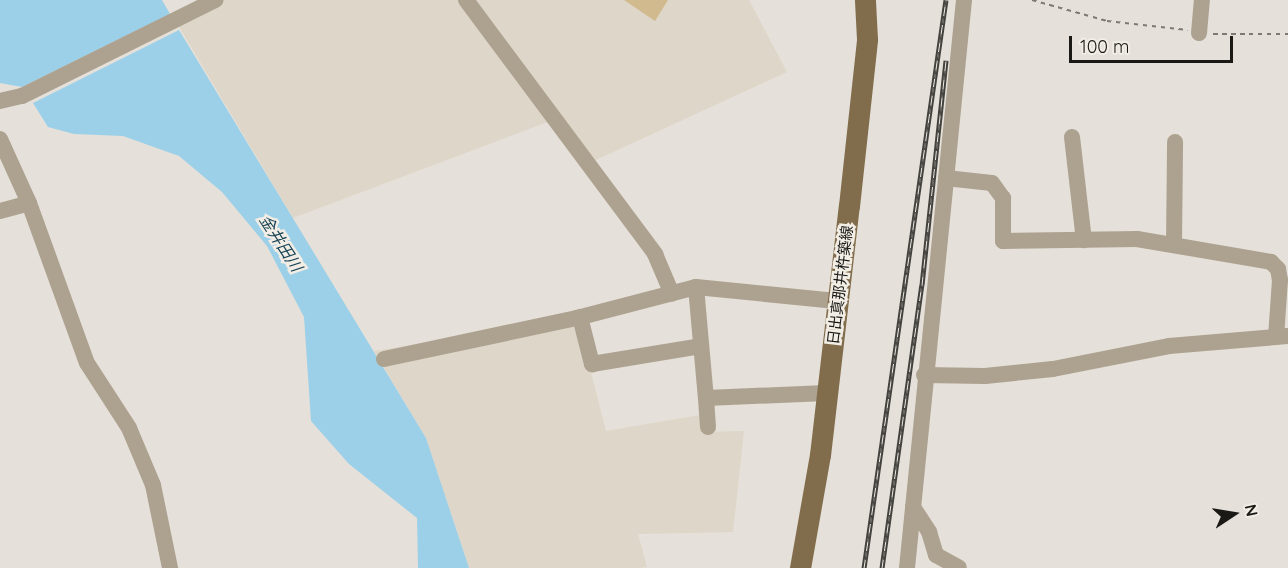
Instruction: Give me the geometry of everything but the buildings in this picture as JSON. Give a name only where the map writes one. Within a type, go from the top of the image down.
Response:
[{"type":"main road","name":"日出真那井杵築線","points":[[800,568],[811,519],[867,39],[865,0]]},
{"type":"street","points":[[0,101],[22,96],[215,0]]},
{"type":"street","points":[[466,0],[656,254],[672,294]]},
{"type":"street","points":[[907,568],[924,375],[964,0]]},
{"type":"street","points":[[1199,33],[1202,0]]},
{"type":"street","points":[[1072,137],[1073,175],[1084,240]]},
{"type":"street","points":[[0,139],[29,203],[87,363],[129,428],[153,484],[170,568]]},
{"type":"street","points":[[1174,245],[1175,142]]},
{"type":"street","points":[[924,375],[985,376],[1053,369],[1169,346],[1282,337],[1281,280],[1278,269],[1271,262],[1137,239],[1003,241],[1003,198],[998,180],[946,178]]},
{"type":"street","points":[[0,211],[29,203]]},
{"type":"street","points":[[696,287],[708,427]]},
{"type":"street","points":[[384,359],[580,317],[696,287],[836,301]]},
{"type":"street","points":[[580,317],[592,364],[701,346]]},
{"type":"street","points":[[706,398],[826,393]]},
{"type":"street","points":[[913,507],[929,532],[936,555],[959,568]]},
{"type":"path","points":[[1032,0],[1107,21],[1199,33],[1288,34]]},
{"type":"shaded area","points":[[215,0],[749,0],[787,72],[585,165],[553,120],[293,218],[175,20]]},
{"type":"shaded area","points":[[577,318],[606,431],[700,415],[702,432],[744,431],[733,532],[638,534],[647,567],[642,568],[469,568],[426,438],[374,351]]},
{"type":"water","points":[[0,0],[162,0],[170,14],[22,87],[0,83]]},
{"type":"water","name":"金井田川","points":[[179,30],[426,438],[469,568],[418,568],[417,518],[349,464],[311,421],[304,317],[267,246],[222,192],[179,156],[123,136],[74,134],[48,127],[33,103]]},
{"type":"railway","points":[[864,568],[946,0]]},
{"type":"railway","points":[[882,568],[922,285],[946,60]]}]
